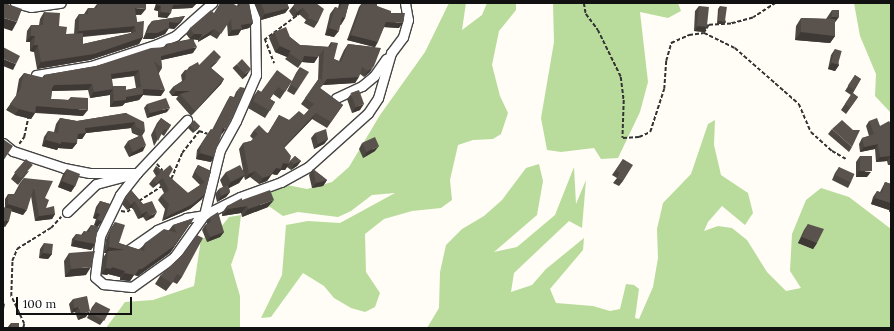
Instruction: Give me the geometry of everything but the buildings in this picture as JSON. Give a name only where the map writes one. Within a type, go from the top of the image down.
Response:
[{"type":"street","points":[[15,3],[28,5],[61,3]]},
{"type":"street","points":[[36,75],[91,66],[157,44],[175,36],[212,3]]},
{"type":"street","points":[[187,120],[178,127],[152,158],[137,173],[113,210],[100,236],[95,277],[103,284],[132,287],[174,257],[204,215],[224,140],[236,121],[256,75],[255,18],[249,3]]},
{"type":"street","points":[[336,98],[362,86],[374,76],[404,37],[408,20],[405,3]]},
{"type":"street","points":[[130,249],[157,230],[186,218],[204,215],[281,182],[308,167],[368,113],[378,98],[391,53]]},
{"type":"street","points":[[3,143],[13,151],[64,168],[90,172],[137,173]]},
{"type":"street","points":[[67,212],[96,184],[137,173]]},
{"type":"path","points":[[584,3],[586,14],[598,30],[620,77],[624,100],[623,138],[639,137],[650,132],[664,89],[666,61],[671,43],[689,35],[704,33],[735,48],[799,104],[811,132],[832,151],[846,159]]},
{"type":"path","points":[[704,33],[709,25],[731,24],[753,18],[776,3]]},
{"type":"path","points":[[263,45],[265,38],[299,16],[302,10]]},
{"type":"path","points":[[265,38],[274,63]]},
{"type":"path","points":[[13,151],[24,137],[29,113]]},
{"type":"path","points":[[152,158],[171,180],[182,153],[200,131],[224,140]]},
{"type":"path","points":[[139,201],[165,184]]},
{"type":"path","points":[[113,210],[127,212],[133,206]]},
{"type":"path","points":[[23,328],[24,324],[11,296],[12,260],[17,249],[51,228],[67,212]]},
{"type":"green space","points":[[449,3],[466,3],[462,30],[482,15],[487,3],[516,3],[516,10],[499,31],[492,65],[500,96],[508,113],[501,134],[493,139],[473,140],[458,145],[450,180],[452,200],[441,208],[412,211],[384,219],[365,234],[366,272],[380,293],[375,307],[365,312],[351,308],[334,298],[324,286],[303,273],[271,317],[261,318],[282,275],[286,225],[308,221],[340,223],[395,193],[372,195],[351,211],[338,217],[298,212],[283,216],[257,198],[277,183],[307,189],[332,182],[349,167],[380,115],[425,52]]},
{"type":"green space","points":[[553,3],[678,3],[681,11],[668,18],[640,12],[648,82],[640,112],[618,158],[601,159],[594,148],[561,152],[547,150],[541,118],[554,42]]},
{"type":"green space","points":[[854,3],[891,3],[891,113],[875,96],[876,74],[860,36]]},
{"type":"green space","points":[[715,120],[714,145],[721,175],[748,193],[753,213],[745,225],[722,206],[708,222],[704,231],[718,226],[732,228],[747,240],[767,272],[786,291],[801,288],[790,271],[792,234],[806,200],[821,188],[849,197],[891,229],[891,328],[427,328],[439,308],[440,272],[446,245],[462,229],[484,216],[502,200],[526,168],[539,164],[543,181],[537,215],[494,252],[517,247],[555,215],[574,167],[576,204],[586,180],[582,228],[569,221],[514,273],[511,292],[532,285],[546,269],[584,238],[583,250],[550,289],[556,303],[593,306],[610,311],[620,309],[626,284],[634,285],[639,289],[635,318],[639,319],[653,287],[658,258],[657,229],[663,203],[691,174],[708,124]]},
{"type":"green space","points":[[241,215],[237,248],[231,265],[240,296],[240,328],[106,328],[125,302],[153,300],[194,286],[201,239],[216,233],[229,217]]}]
